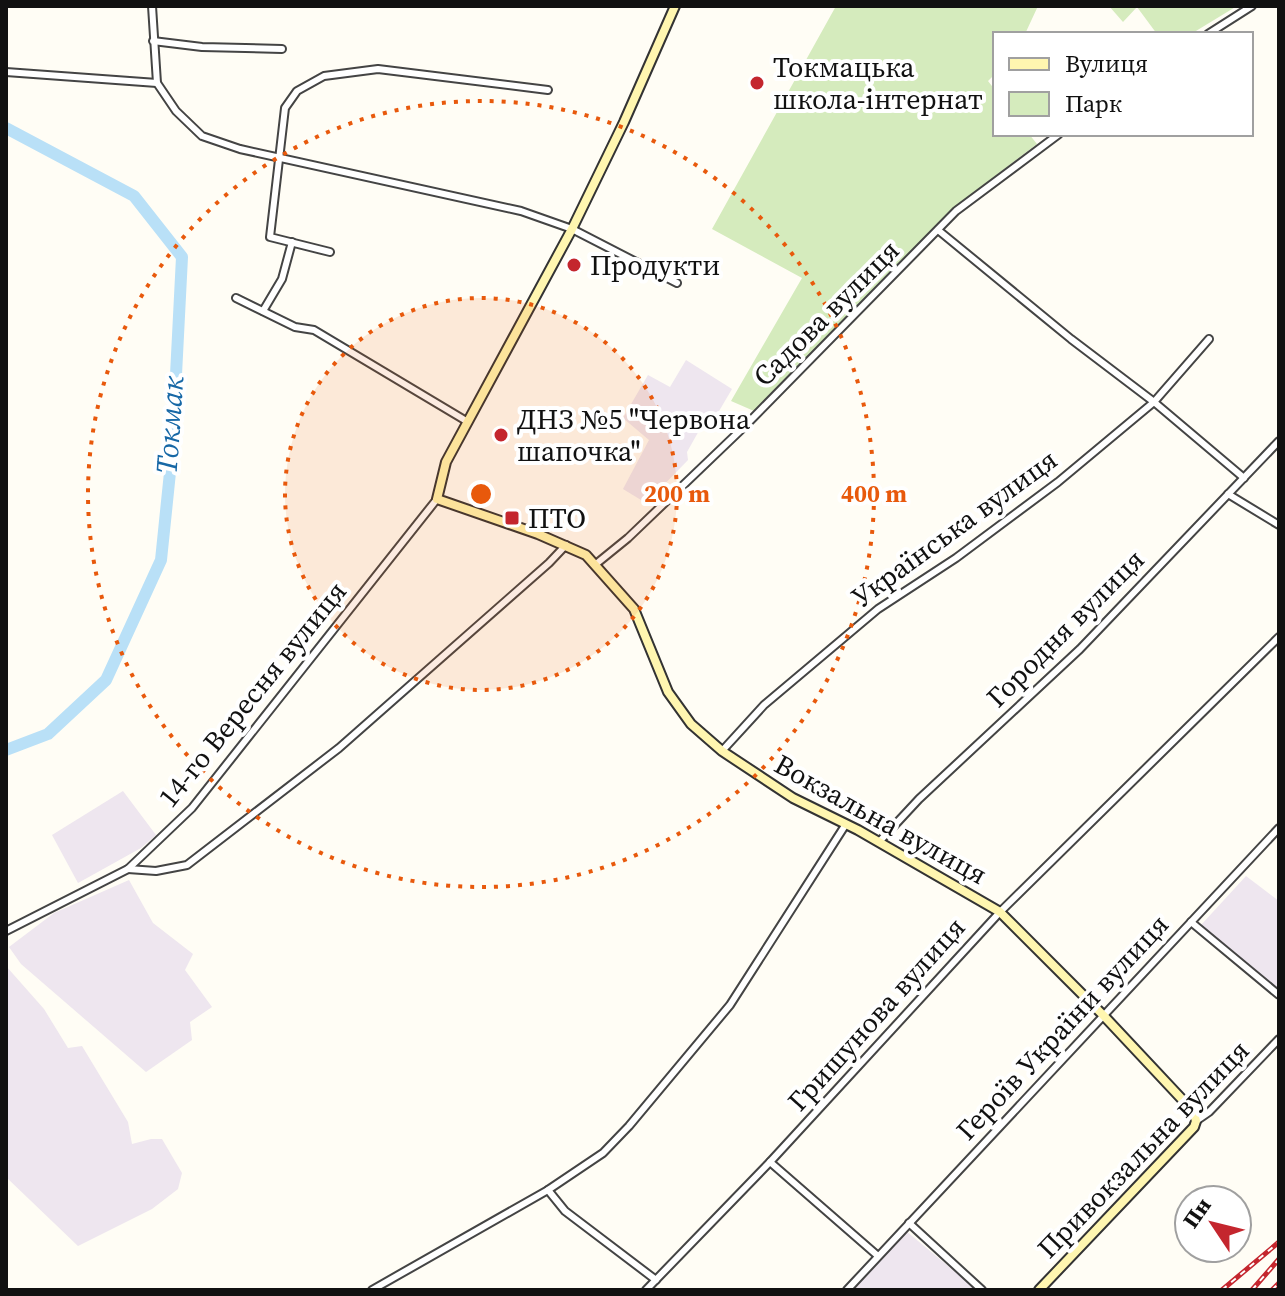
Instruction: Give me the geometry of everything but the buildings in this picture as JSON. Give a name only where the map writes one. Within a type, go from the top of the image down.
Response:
[{"type":"street","points":[[152,6],[157,83],[176,111],[202,136],[281,159],[521,211],[572,229],[677,283]]},
{"type":"street","points":[[663,6],[674,8]]},
{"type":"street","points":[[1211,32],[1252,6]]},
{"type":"street","name":"14-го Вересня вулиця","points":[[6,931],[128,869],[192,808],[437,499],[446,462],[572,229],[674,8]]},
{"type":"street","points":[[153,41],[202,47],[282,49]]},
{"type":"street","points":[[330,252],[270,237],[285,108],[297,91],[324,76],[378,69],[548,90]]},
{"type":"street","points":[[6,72],[157,83]]},
{"type":"street","name":"Садова вулиця","points":[[596,564],[628,538],[746,425],[956,211],[1056,136]]},
{"type":"street","points":[[938,230],[1244,478]]},
{"type":"street","points":[[263,311],[282,279],[292,242]]},
{"type":"street","points":[[236,298],[295,327],[314,330],[468,422]]},
{"type":"street","name":"Українська вулиця","points":[[722,751],[764,705],[878,609],[956,558],[1058,482],[1154,402],[1209,339]]},
{"type":"street","name":"Городня вулиця","points":[[879,842],[919,799],[1080,649],[1279,441]]},
{"type":"street","points":[[1228,494],[1279,525]]},
{"type":"street","name":"Вокзальна вулиця","points":[[437,499],[586,555],[634,609],[668,692],[691,724],[722,751],[793,798],[879,842],[1000,912],[1103,1015],[1193,1111],[1196,1121]]},
{"type":"street","points":[[128,869],[156,871],[187,865],[210,848],[339,748],[566,545]]},
{"type":"street","name":"Гришунова вулиця","points":[[646,1290],[770,1162],[1000,912],[1279,637]]},
{"type":"street","points":[[372,1290],[548,1190],[603,1153],[730,1005],[846,824]]},
{"type":"street","name":"Героїв України вулиця","points":[[847,1290],[1279,828]]},
{"type":"street","points":[[1191,922],[1279,995]]},
{"type":"street","name":"Привокзальна вулиця","points":[[1039,1290],[1194,1127],[1196,1121],[1209,1112],[1279,1039]]},
{"type":"street","points":[[770,1162],[878,1256]]},
{"type":"street","points":[[548,1190],[565,1211],[656,1280]]},
{"type":"street","points":[[909,1223],[982,1290]]},
{"type":"shaded area","points":[[686,360],[732,389],[712,423],[705,420],[687,452],[688,460],[646,503],[623,489],[649,440],[623,418],[648,375],[670,387]]},
{"type":"shaded area","points":[[123,791],[156,835],[141,848],[78,883],[52,835]]},
{"type":"shaded area","points":[[1246,876],[1279,901],[1279,990],[1201,925]]},
{"type":"shaded area","points":[[129,880],[153,923],[193,954],[185,970],[212,1007],[190,1022],[192,1040],[146,1072],[21,964],[9,947],[54,913]]},
{"type":"shaded area","points":[[6,966],[44,1009],[68,1048],[82,1046],[128,1122],[132,1144],[162,1139],[182,1173],[178,1189],[152,1209],[78,1246],[6,1177]]},
{"type":"shaded area","points":[[906,1231],[977,1290],[850,1290]]},
{"type":"green space","points":[[836,6],[1038,6],[1026,32],[993,32],[993,76],[988,81],[993,87],[993,136],[1031,136],[1037,144],[953,208],[754,411],[731,401],[802,278],[712,229]]},
{"type":"green space","points":[[1109,6],[1237,6],[1194,32],[1156,32],[1137,7],[1123,22]]},
{"type":"waterway","name":"Токмак","points":[[6,128],[134,196],[182,257],[172,453],[161,560],[106,680],[48,734],[6,750]]},
{"type":"railway","points":[[1222,1290],[1279,1242]]},
{"type":"railway","points":[[1252,1290],[1279,1259]]},
{"type":"railway","points":[[1272,1290],[1279,1283]]},
{"type":"place","name":"Токмацька школа-інтернат","points":[[757,83]]},
{"type":"place","name":"Продукти","points":[[574,265]]},
{"type":"place","name":"ДНЗ №5 \"Червона шапочка\"","points":[[501,435]]},
{"type":"place","name":"ПТО","points":[[512,518]]}]
